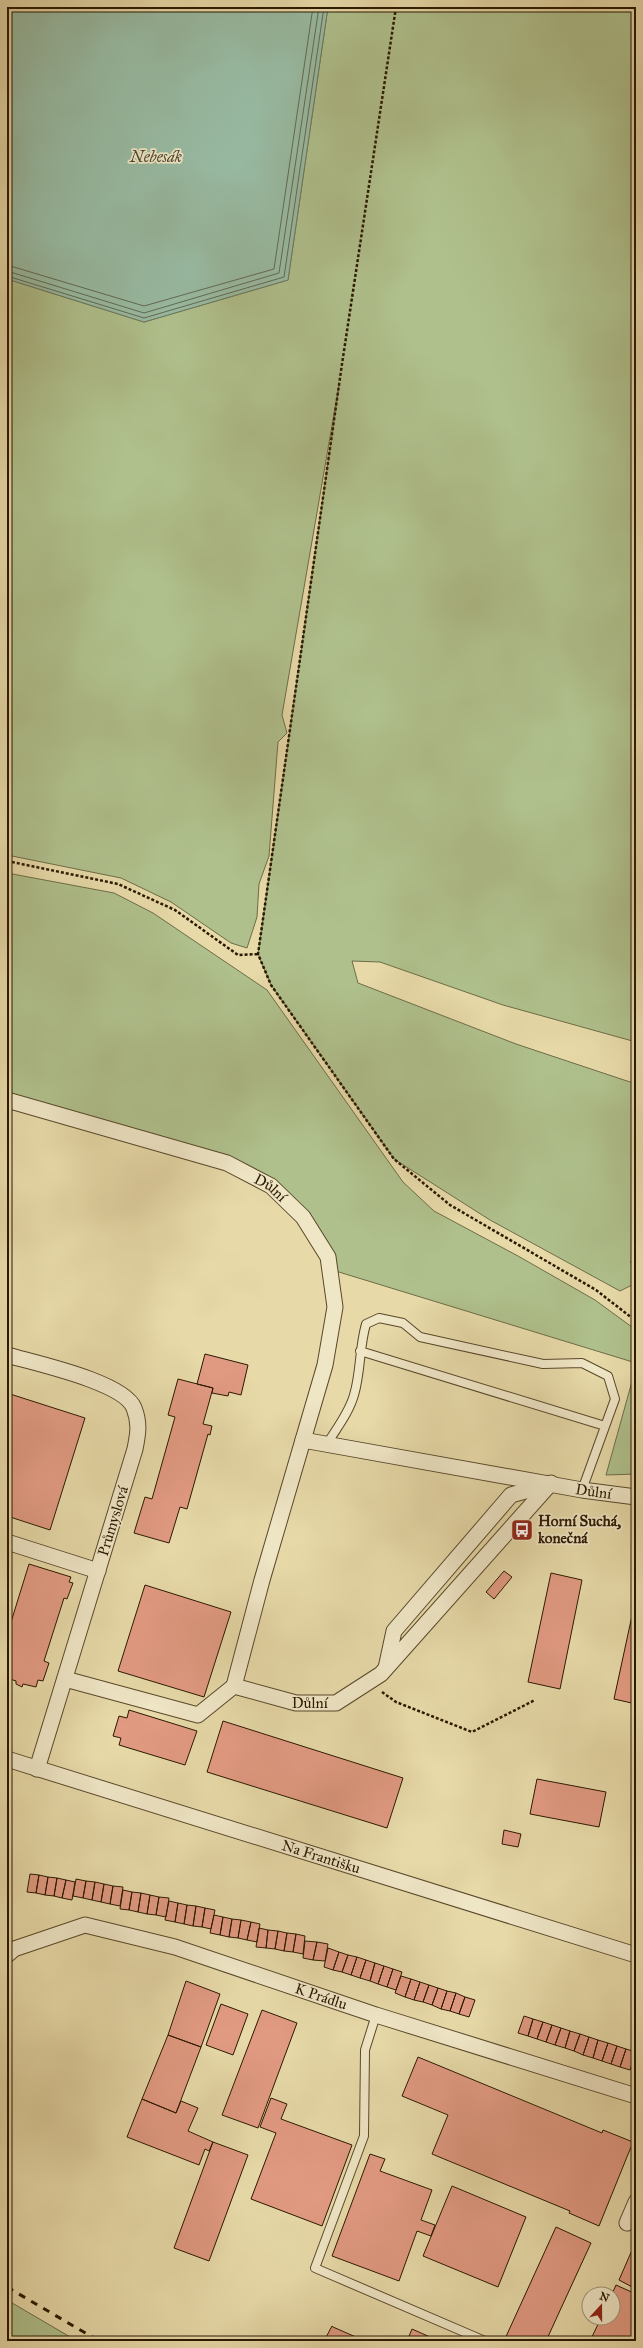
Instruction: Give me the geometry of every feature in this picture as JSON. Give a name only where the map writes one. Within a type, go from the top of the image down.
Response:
[{"type":"street","name":"Důlní","points":[[7,1100],[227,1164],[271,1186],[303,1217],[328,1257],[335,1307],[325,1365],[262,1580],[234,1686],[296,1703],[336,1703],[369,1682],[386,1669],[551,1483]]},
{"type":"street","name":"Průmyslová","points":[[7,1355],[94,1381],[120,1392],[134,1406],[140,1427],[98,1571],[37,1769]]},
{"type":"street","name":"Důlní","points":[[303,1440],[551,1483],[582,1490],[636,1497]]},
{"type":"street","points":[[386,1669],[394,1631],[511,1495],[551,1483]]},
{"type":"street","points":[[7,1542],[98,1571]]},
{"type":"street","points":[[65,1679],[198,1715],[234,1686]]},
{"type":"street","name":"Na Františku","points":[[7,1759],[636,1955]]},
{"type":"street","name":"K Prádlu","points":[[7,1955],[14,1949],[85,1925],[175,1947],[376,2015],[636,2096]]},
{"type":"street","points":[[627,2223],[636,2202]]},
{"type":"lane","points":[[326,1444],[348,1411],[355,1395],[360,1351],[366,1324],[379,1318],[403,1323],[420,1337],[543,1364],[582,1364],[608,1376],[615,1399],[582,1490]]},
{"type":"lane","points":[[360,1351],[605,1426]]},
{"type":"lane","points":[[376,2015],[365,2050],[364,2136],[315,2268],[485,2341]]},
{"type":"path","points":[[396,7],[342,364],[258,954],[271,985],[394,1159],[450,1205],[596,1290],[636,1321]]},
{"type":"path","points":[[7,861],[118,884],[175,910],[238,955],[258,954]]},
{"type":"path","points":[[369,1682],[396,1702],[472,1732],[535,1700]]},
{"type":"shaded area","points":[[328,7],[636,7],[636,1042],[503,1005],[380,962],[352,961],[358,983],[516,1044],[636,1084],[636,1258],[630,1262],[636,1263],[636,1283],[620,1291],[490,1220],[394,1159],[271,985],[258,954],[339,385],[282,715],[287,733],[278,742],[269,856],[259,884],[257,917],[247,948],[231,943],[171,902],[121,878],[7,855],[7,279],[144,322],[288,280]]},
{"type":"shaded area","points":[[7,873],[114,893],[153,913],[267,990],[403,1182],[434,1211],[518,1256],[595,1300],[636,1330],[636,1363],[329,1269],[303,1217],[227,1163],[7,1100]]},
{"type":"shaded area","points":[[636,1367],[636,1474],[606,1475]]},
{"type":"shaded area","points":[[7,2300],[77,2341],[7,2341]]},
{"type":"water","name":"Nebesák","points":[[7,7],[328,7],[288,280],[144,322],[7,279]]},
{"type":"building","points":[[205,1354],[248,1365],[241,1395],[229,1392],[228,1396],[212,1393],[213,1388],[197,1384]]},
{"type":"building","points":[[178,1379],[213,1388],[203,1424],[212,1426],[210,1435],[208,1434],[187,1509],[180,1507],[169,1543],[134,1533],[145,1497],[152,1499],[175,1417],[168,1415]]},
{"type":"building","points":[[7,1393],[85,1418],[50,1530],[7,1516]]},
{"type":"building","points":[[29,1564],[71,1577],[69,1582],[73,1583],[67,1599],[64,1598],[44,1661],[49,1663],[43,1681],[38,1680],[36,1687],[23,1684],[22,1687],[16,1684],[16,1681],[7,1678],[7,1635]]},
{"type":"building","points":[[504,1571],[512,1577],[494,1599],[486,1592]]},
{"type":"building","points":[[551,1573],[582,1580],[560,1689],[528,1682]]},
{"type":"building","points":[[145,1585],[231,1612],[204,1697],[118,1671]]},
{"type":"building","points":[[636,1597],[636,1704],[614,1699]]},
{"type":"building","points":[[129,1710],[197,1731],[185,1765],[119,1745],[121,1738],[113,1736],[119,1716],[127,1718]]},
{"type":"building","points":[[223,1721],[403,1778],[387,1828],[207,1772]]},
{"type":"building","points":[[537,1779],[606,1792],[599,1827],[530,1814]]},
{"type":"building","points":[[504,1830],[521,1834],[518,1847],[502,1844]]},
{"type":"building","points":[[30,1874],[39,1875],[36,1893],[27,1892]]},
{"type":"building","points":[[39,1875],[48,1877],[45,1895],[36,1893]]},
{"type":"building","points":[[48,1877],[57,1878],[54,1896],[45,1895]]},
{"type":"building","points":[[57,1878],[66,1880],[62,1898],[54,1896]]},
{"type":"building","points":[[76,1879],[86,1881],[83,1898],[73,1896]]},
{"type":"building","points":[[66,1880],[75,1882],[72,1900],[62,1898]]},
{"type":"building","points":[[86,1881],[95,1882],[92,1900],[83,1898]]},
{"type":"building","points":[[95,1882],[104,1884],[101,1902],[92,1900]]},
{"type":"building","points":[[104,1884],[113,1886],[110,1904],[101,1902]]},
{"type":"building","points":[[113,1886],[123,1887],[120,1906],[110,1904]]},
{"type":"building","points":[[123,1890],[132,1892],[129,1910],[120,1909]]},
{"type":"building","points":[[132,1892],[141,1893],[138,1912],[129,1910]]},
{"type":"building","points":[[141,1893],[150,1895],[147,1914],[138,1912]]},
{"type":"building","points":[[150,1895],[159,1897],[156,1915],[147,1914]]},
{"type":"building","points":[[159,1897],[169,1898],[166,1917],[156,1915]]},
{"type":"building","points":[[169,1901],[178,1903],[175,1922],[165,1920]]},
{"type":"building","points":[[178,1903],[187,1905],[184,1924],[175,1922]]},
{"type":"building","points":[[187,1905],[196,1906],[193,1926],[184,1924]]},
{"type":"building","points":[[196,1906],[205,1908],[202,1927],[193,1926]]},
{"type":"building","points":[[205,1908],[215,1910],[211,1929],[202,1927]]},
{"type":"building","points":[[214,1915],[223,1917],[220,1935],[210,1933]]},
{"type":"building","points":[[223,1917],[232,1919],[229,1937],[220,1935]]},
{"type":"building","points":[[232,1919],[241,1920],[238,1938],[229,1937]]},
{"type":"building","points":[[241,1920],[251,1922],[247,1940],[238,1938]]},
{"type":"building","points":[[251,1922],[260,1924],[257,1942],[247,1940]]},
{"type":"building","points":[[259,1928],[268,1930],[266,1948],[256,1947]]},
{"type":"building","points":[[268,1930],[278,1931],[275,1949],[266,1948]]},
{"type":"building","points":[[278,1931],[287,1933],[284,1951],[275,1949]]},
{"type":"building","points":[[287,1933],[296,1934],[293,1952],[284,1951]]},
{"type":"building","points":[[296,1934],[305,1936],[303,1954],[293,1952]]},
{"type":"building","points":[[305,1941],[317,1942],[313,1960],[303,1958]]},
{"type":"building","points":[[317,1942],[328,1944],[325,1961],[313,1960]]},
{"type":"building","points":[[328,1948],[339,1952],[333,1970],[324,1967]]},
{"type":"building","points":[[339,1952],[348,1955],[342,1972],[333,1970]]},
{"type":"building","points":[[348,1955],[357,1957],[351,1975],[342,1972]]},
{"type":"building","points":[[357,1957],[366,1960],[360,1978],[351,1975]]},
{"type":"building","points":[[366,1960],[375,1963],[370,1981],[360,1978]]},
{"type":"building","points":[[375,1963],[384,1966],[378,1984],[370,1981]]},
{"type":"building","points":[[384,1966],[393,1969],[387,1987],[378,1984]]},
{"type":"building","points":[[393,1969],[402,1972],[396,1990],[387,1987]]},
{"type":"building","points":[[401,1976],[411,1979],[405,1997],[395,1993]]},
{"type":"building","points":[[411,1979],[420,1982],[414,2000],[405,1997]]},
{"type":"building","points":[[186,1981],[220,1994],[201,2047],[168,2035]]},
{"type":"building","points":[[420,1982],[429,1985],[423,2002],[414,2000]]},
{"type":"building","points":[[429,1985],[438,1988],[432,2005],[423,2002]]},
{"type":"building","points":[[438,1988],[447,1991],[441,2009],[432,2005]]},
{"type":"building","points":[[447,1991],[456,1993],[450,2011],[441,2009]]},
{"type":"building","points":[[456,1993],[465,1997],[459,2014],[450,2011]]},
{"type":"building","points":[[465,1997],[475,2000],[469,2017],[459,2014]]},
{"type":"building","points":[[221,2004],[248,2014],[233,2055],[206,2045]]},
{"type":"building","points":[[262,2010],[297,2023],[258,2128],[222,2115]]},
{"type":"building","points":[[524,2016],[533,2019],[528,2036],[518,2033]]},
{"type":"building","points":[[533,2019],[543,2022],[537,2039],[528,2036]]},
{"type":"building","points":[[543,2022],[552,2025],[546,2042],[537,2039]]},
{"type":"building","points":[[552,2025],[561,2028],[555,2045],[546,2042]]},
{"type":"building","points":[[561,2028],[570,2031],[565,2048],[555,2045]]},
{"type":"building","points":[[570,2031],[580,2034],[574,2051],[565,2048]]},
{"type":"building","points":[[580,2034],[589,2037],[583,2055],[574,2051]]},
{"type":"building","points":[[168,2035],[201,2047],[176,2113],[142,2099]]},
{"type":"building","points":[[589,2037],[598,2040],[593,2058],[583,2055]]},
{"type":"building","points":[[598,2040],[608,2043],[602,2061],[593,2058]]},
{"type":"building","points":[[608,2043],[617,2046],[611,2064],[602,2061]]},
{"type":"building","points":[[617,2046],[626,2049],[620,2067],[611,2064]]},
{"type":"building","points":[[626,2049],[636,2052],[630,2070],[620,2067]]},
{"type":"building","points":[[418,2057],[602,2133],[603,2130],[633,2142],[599,2226],[569,2213],[570,2211],[432,2154],[448,2115],[402,2096]]},
{"type":"building","points":[[271,2098],[287,2104],[281,2119],[352,2145],[322,2226],[251,2199],[276,2133],[260,2127]]},
{"type":"building","points":[[142,2099],[176,2113],[181,2101],[198,2108],[188,2131],[213,2142],[209,2151],[205,2149],[199,2165],[127,2137]]},
{"type":"building","points":[[213,2142],[248,2155],[209,2261],[174,2248]]},
{"type":"building","points":[[370,2154],[385,2159],[380,2171],[432,2190],[421,2220],[435,2225],[431,2236],[417,2231],[399,2281],[332,2256]]},
{"type":"building","points":[[452,2186],[526,2217],[498,2287],[423,2256]]},
{"type":"building","points":[[556,2227],[591,2243],[546,2341],[504,2341]]},
{"type":"building","points":[[636,2241],[636,2289],[619,2280]]},
{"type":"building","points":[[621,2287],[636,2294],[636,2341],[590,2341],[597,2326],[621,2326]]},
{"type":"building","points":[[332,2326],[333,2327],[365,2341],[324,2341]]},
{"type":"building","points":[[412,2329],[439,2341],[407,2341]]},
{"type":"railway","points":[[7,2287],[99,2341]]},
{"type":"place","name":"Horní Suchá, konečná","points":[[522,1530]]}]
